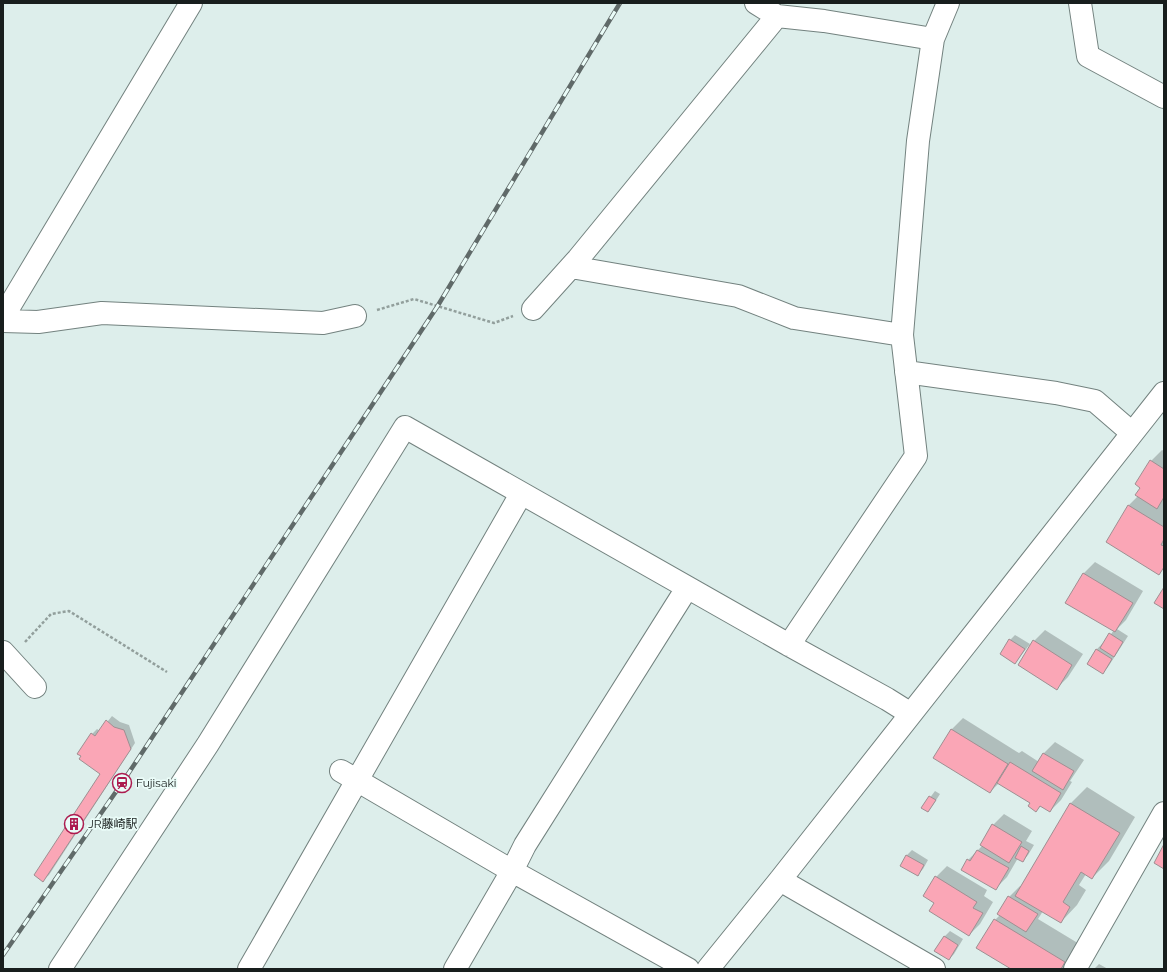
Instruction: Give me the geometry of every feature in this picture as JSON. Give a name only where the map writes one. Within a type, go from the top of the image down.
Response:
[{"type":"street","points":[[3,317],[191,3]]},
{"type":"street","points":[[756,3],[777,16],[824,21],[933,39]]},
{"type":"street","points":[[789,645],[916,456],[902,335],[918,141],[933,39],[948,3]]},
{"type":"street","points":[[1080,3],[1088,56],[1164,97]]},
{"type":"street","points":[[533,309],[571,267],[777,16]]},
{"type":"street","points":[[571,267],[738,296],[794,318],[902,335]]},
{"type":"street","points":[[3,321],[38,322],[102,313],[323,323],[355,316]]},
{"type":"street","points":[[906,372],[1056,393],[1095,401],[1132,433]]},
{"type":"street","points":[[708,969],[780,880],[1132,433],[1161,401]]},
{"type":"street","points":[[60,969],[208,744],[405,427],[687,588],[887,699],[910,714]]},
{"type":"street","points":[[249,969],[349,775],[521,494]]},
{"type":"street","points":[[455,969],[512,871],[525,845],[687,588]]},
{"type":"street","points":[[6,656],[35,687]]},
{"type":"street","points":[[349,775],[512,871],[688,969]]},
{"type":"street","points":[[1075,969],[1164,813]]},
{"type":"street","points":[[780,880],[934,969]]},
{"type":"path","points":[[355,316],[414,299],[494,323],[533,309]]},
{"type":"path","points":[[6,656],[51,614],[69,612],[167,672]]},
{"type":"building","points":[[1150,460],[1164,469],[1164,497],[1157,509],[1135,495],[1140,488],[1135,484]]},
{"type":"building","points":[[1128,505],[1164,527],[1164,539],[1161,545],[1164,546],[1164,567],[1159,575],[1106,542]]},
{"type":"building","points":[[1083,573],[1133,603],[1115,632],[1065,603]]},
{"type":"building","points":[[1164,587],[1164,609],[1154,603]]},
{"type":"building","points":[[1109,633],[1123,642],[1114,657],[1100,648]]},
{"type":"building","points":[[1009,639],[1025,649],[1015,664],[1000,654]]},
{"type":"building","points":[[1033,640],[1072,665],[1057,690],[1018,665]]},
{"type":"building","points":[[1096,649],[1112,659],[1103,674],[1087,664]]},
{"type":"building","name":"JR藤崎駅","points":[[106,720],[114,727],[124,730],[131,749],[43,882],[34,875],[100,774],[79,759],[81,756],[77,754],[91,733],[95,736]]},
{"type":"building","points":[[951,729],[1008,764],[990,793],[933,758]]},
{"type":"building","points":[[1043,753],[1074,771],[1063,790],[1032,771]]},
{"type":"building","points":[[1010,762],[1061,793],[1050,812],[1040,806],[1036,812],[1028,806],[1030,803],[997,783]]},
{"type":"building","points":[[929,796],[936,800],[928,812],[921,808]]},
{"type":"building","points":[[1070,803],[1120,833],[1092,879],[1081,872],[1063,902],[1070,907],[1061,923],[1015,896]]},
{"type":"building","points":[[992,824],[1022,842],[1009,863],[980,845]]},
{"type":"building","points":[[1164,844],[1164,869],[1154,863]]},
{"type":"building","points":[[1021,846],[1029,851],[1023,862],[1015,858]]},
{"type":"building","points":[[977,850],[1009,868],[996,890],[961,870],[967,859],[970,861]]},
{"type":"building","points":[[906,855],[924,865],[918,876],[900,866]]},
{"type":"building","points":[[935,876],[977,902],[973,908],[983,913],[969,936],[929,911],[934,903],[923,896]]},
{"type":"building","points":[[1008,896],[1038,914],[1026,932],[997,914]]},
{"type":"building","points":[[994,919],[1065,962],[1061,969],[1011,969],[976,948]]},
{"type":"building","points":[[944,936],[958,945],[949,960],[934,951]]},
{"type":"railway","points":[[3,955],[122,783],[437,307],[620,3]]},
{"type":"place","name":"Fujisaki","points":[[122,783]]},
{"type":"place","name":"JR藤崎駅","points":[[74,824]]}]
